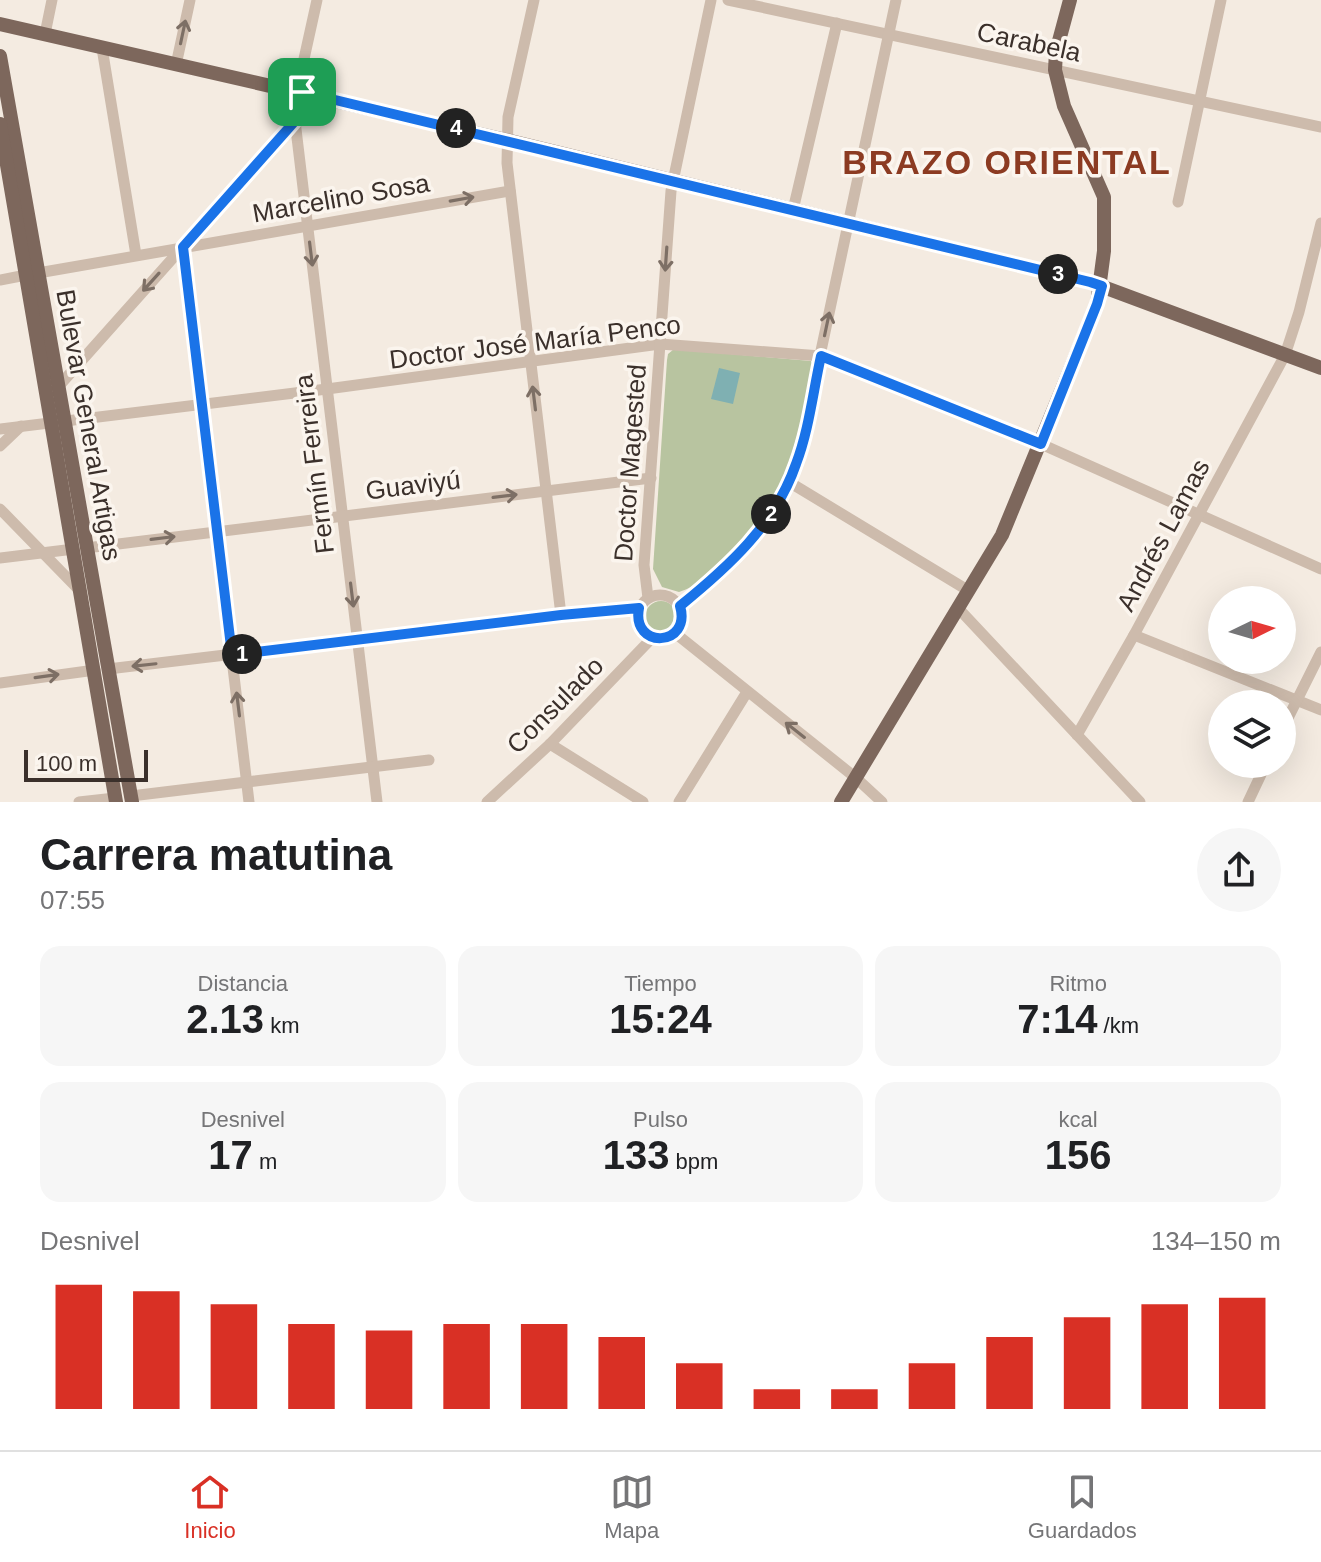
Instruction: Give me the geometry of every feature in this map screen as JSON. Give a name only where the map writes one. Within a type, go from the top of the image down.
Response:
[{"type":"main road","points":[[841,802],[1002,535],[1097,304],[1102,286],[1104,197],[1064,106],[1055,70],[1056,52],[1070,0]]},
{"type":"main road","points":[[0,24],[506,140],[1102,286],[1321,368]]},
{"type":"main road","name":"Bulevar General Artigas","points":[[0,56],[32,274],[123,800]]},
{"type":"main road","name":"Bulevar General Artigas","points":[[0,124],[2,149],[58,387],[58,421]]},
{"type":"main road","name":"Bulevar General Artigas","points":[[80,548],[81,592],[102,669]]},
{"type":"street","points":[[45,34],[52,0]]},
{"type":"street","points":[[176,65],[190,0]]},
{"type":"street","points":[[58,387],[295,121],[302,92],[302,68],[317,0]]},
{"type":"street","points":[[534,0],[508,117],[506,140],[561,615]]},
{"type":"street","name":"Doctor Magested","points":[[648,598],[644,579],[672,181],[711,0]]},
{"type":"street","name":"Carabela","points":[[728,0],[1321,127]]},
{"type":"street","points":[[680,606],[742,552],[779,502],[789,482],[805,431],[896,0]]},
{"type":"street","points":[[1178,202],[1221,0]]},
{"type":"street","points":[[793,210],[837,23]]},
{"type":"street","points":[[102,48],[136,255]]},
{"type":"street","name":"Fermín Ferreira","points":[[295,121],[377,802]]},
{"type":"street","name":"Marcelino Sosa","points":[[0,280],[510,191]]},
{"type":"street","name":"Andrés Lamas","points":[[1077,735],[1285,355],[1321,223]]},
{"type":"street","points":[[183,247],[249,802]]},
{"type":"street","name":"Doctor José María Penco","points":[[0,429],[660,344],[821,356],[1041,444],[1321,569]]},
{"type":"street","points":[[0,446],[21,426]]},
{"type":"street","name":"Guaviyú","points":[[0,558],[651,478]]},
{"type":"street","points":[[789,482],[969,591]]},
{"type":"street","points":[[0,509],[81,592]]},
{"type":"street","points":[[663,594],[673,598],[680,606],[681,623],[675,633],[662,639],[652,638],[644,632],[639,623],[639,608],[648,598],[663,594]]},
{"type":"street","points":[[0,683],[639,608]]},
{"type":"street","points":[[958,608],[1140,802]]},
{"type":"street","points":[[675,633],[882,802]]},
{"type":"street","points":[[1134,635],[1269,690]]},
{"type":"street","name":"Consulado","points":[[487,802],[550,744],[652,638]]},
{"type":"street","points":[[1321,652],[1296,701],[1321,710]]},
{"type":"street","points":[[679,802],[747,692]]},
{"type":"street","points":[[550,744],[643,802]]},
{"type":"street","points":[[79,802],[123,800],[246,781],[429,760]]},
{"type":"street","points":[[1248,802],[1259,778]]},
{"type":"green space","points":[[674,349],[811,361],[813,367],[794,447],[776,494],[745,538],[714,570],[698,583],[679,592],[662,587],[653,569],[667,360]]},
{"type":"green space","points":[[661,601],[672,606],[677,617],[672,628],[661,633],[650,628],[645,617],[650,606]]},
{"type":"water","points":[[719,368],[740,373],[733,404],[711,399]]},
{"type":"district","name":"BRAZO ORIENTAL","points":[[1007,162]]},
{"type":"route","points":[[302,92],[1102,286],[1041,444],[821,356],[797,463],[779,502],[742,552],[680,606],[682,617],[679,628],[667,638],[652,638],[644,632],[639,623],[639,608],[232,655],[183,247],[295,121],[302,92]]}]
